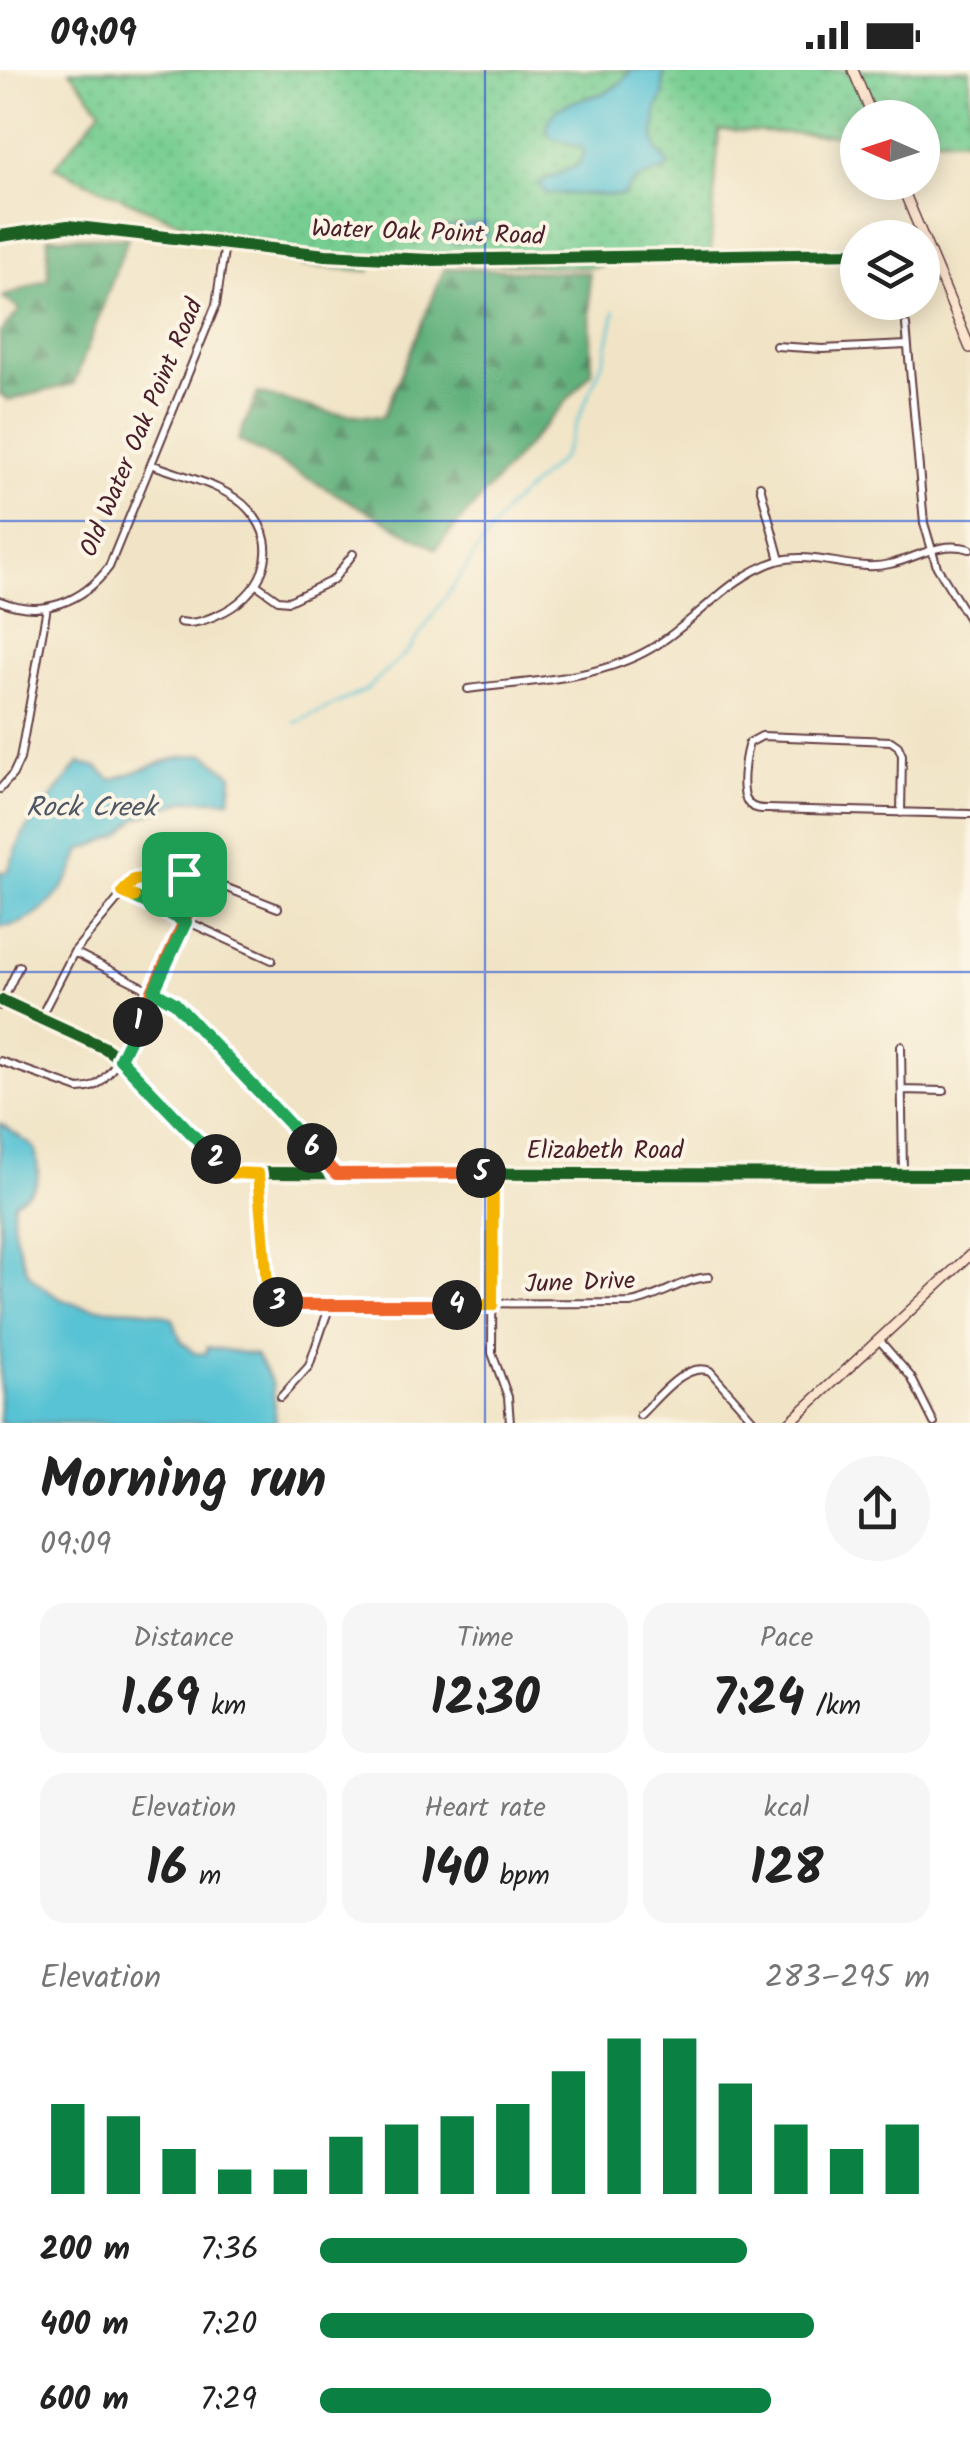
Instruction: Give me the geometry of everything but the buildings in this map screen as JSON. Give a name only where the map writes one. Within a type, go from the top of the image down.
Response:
[{"type":"main road","points":[[853,70],[866,100]]},
{"type":"main road","points":[[940,278],[970,348]]},
{"type":"main road","points":[[789,1423],[970,1255]]},
{"type":"street","name":"Water Oak Point Road","points":[[0,236],[68,226],[345,256],[443,260],[840,253]]},
{"type":"street","name":"Old Water Oak Point Road","points":[[47,607],[72,600],[102,576],[113,558],[216,305],[225,244]]},
{"type":"street","points":[[906,325],[918,485],[930,549],[970,621]]},
{"type":"street","points":[[776,346],[907,346]]},
{"type":"street","points":[[151,464],[226,494],[250,510],[260,526],[266,550],[257,585],[232,609],[196,623],[180,622]]},
{"type":"street","points":[[760,486],[780,560]]},
{"type":"street","points":[[468,688],[586,673],[630,660],[660,643],[749,574],[780,560],[816,557],[883,565],[930,549],[970,549]]},
{"type":"street","points":[[257,585],[278,600],[289,600],[333,580],[352,554]]},
{"type":"street","points":[[0,601],[47,607],[20,759],[0,789]]},
{"type":"street","points":[[900,812],[902,755],[890,741],[762,736],[749,743],[745,792],[748,804],[754,807],[900,812],[970,814]]},
{"type":"street","points":[[40,1018],[74,952],[123,892],[140,879],[184,874],[204,878],[278,908]]},
{"type":"street","points":[[0,1061],[86,1088],[100,1082],[120,1059],[204,878]]},
{"type":"street","points":[[123,892],[272,960]]},
{"type":"street","points":[[74,952],[175,1003],[336,1174]]},
{"type":"street","points":[[1,1004],[20,966]]},
{"type":"street","name":"Elizabeth Road","points":[[1,1004],[105,1048],[228,1170],[258,1174],[970,1175]]},
{"type":"street","points":[[901,1046],[903,1174]]},
{"type":"street","points":[[902,1090],[944,1090]]},
{"type":"street","points":[[493,1173],[492,1353],[508,1396],[510,1423]]},
{"type":"street","name":"June Drive","points":[[258,1174],[267,1284],[272,1296],[289,1305],[630,1303],[709,1276]]},
{"type":"street","points":[[281,1397],[309,1366],[330,1305]]},
{"type":"street","points":[[880,1341],[911,1377],[934,1423]]},
{"type":"street","points":[[640,1415],[683,1376],[702,1368],[756,1423]]},
{"type":"green space","points":[[70,70],[970,70],[970,139],[940,138],[940,100],[840,100],[840,135],[719,130],[710,254],[662,254],[582,268],[376,258],[370,271],[301,265],[302,253],[273,249],[274,243],[245,240],[189,225],[55,167],[101,110]]},
{"type":"green space","points":[[48,237],[128,238],[74,384],[9,400],[0,394],[0,332],[20,310],[3,297],[48,279]]},
{"type":"green space","points":[[445,268],[589,273],[592,372],[436,549],[238,440],[258,393],[332,413],[383,417]]},
{"type":"water","points":[[632,70],[663,70],[663,95],[656,112],[654,137],[657,150],[669,164],[665,170],[634,181],[622,196],[546,193],[539,185],[542,181],[578,165],[584,152],[552,138],[546,130],[555,112],[614,88]]},
{"type":"water","points":[[486,223],[488,235],[476,240],[453,242],[435,235],[437,229]]},
{"type":"water","name":"Rock Creek","points":[[205,754],[232,775],[230,800],[188,800],[137,818],[118,836],[81,850],[61,890],[41,911],[15,925],[0,927],[0,871],[7,873],[23,834],[79,763],[97,767],[111,780],[175,758]]},
{"type":"water","points":[[0,1123],[35,1148],[37,1181],[14,1202],[13,1215],[23,1261],[33,1279],[79,1306],[142,1310],[173,1319],[181,1341],[194,1353],[206,1354],[207,1347],[256,1355],[273,1385],[276,1423],[0,1423]]},
{"type":"waterway","points":[[295,723],[366,690],[409,650],[507,508],[562,458],[605,356],[615,311]]},
{"type":"cycle path","points":[[0,236],[68,226],[326,255],[429,260],[840,253]]},
{"type":"cycle path","points":[[3,1001],[105,1048],[120,1059],[233,1173],[970,1175]]},
{"type":"route","points":[[184,874],[134,880],[123,892],[186,922],[154,991],[175,1003],[336,1174],[493,1173],[492,1305],[289,1305],[272,1296],[267,1284],[258,1174],[233,1173],[221,1165],[120,1059],[186,922],[204,878],[184,874]]}]
